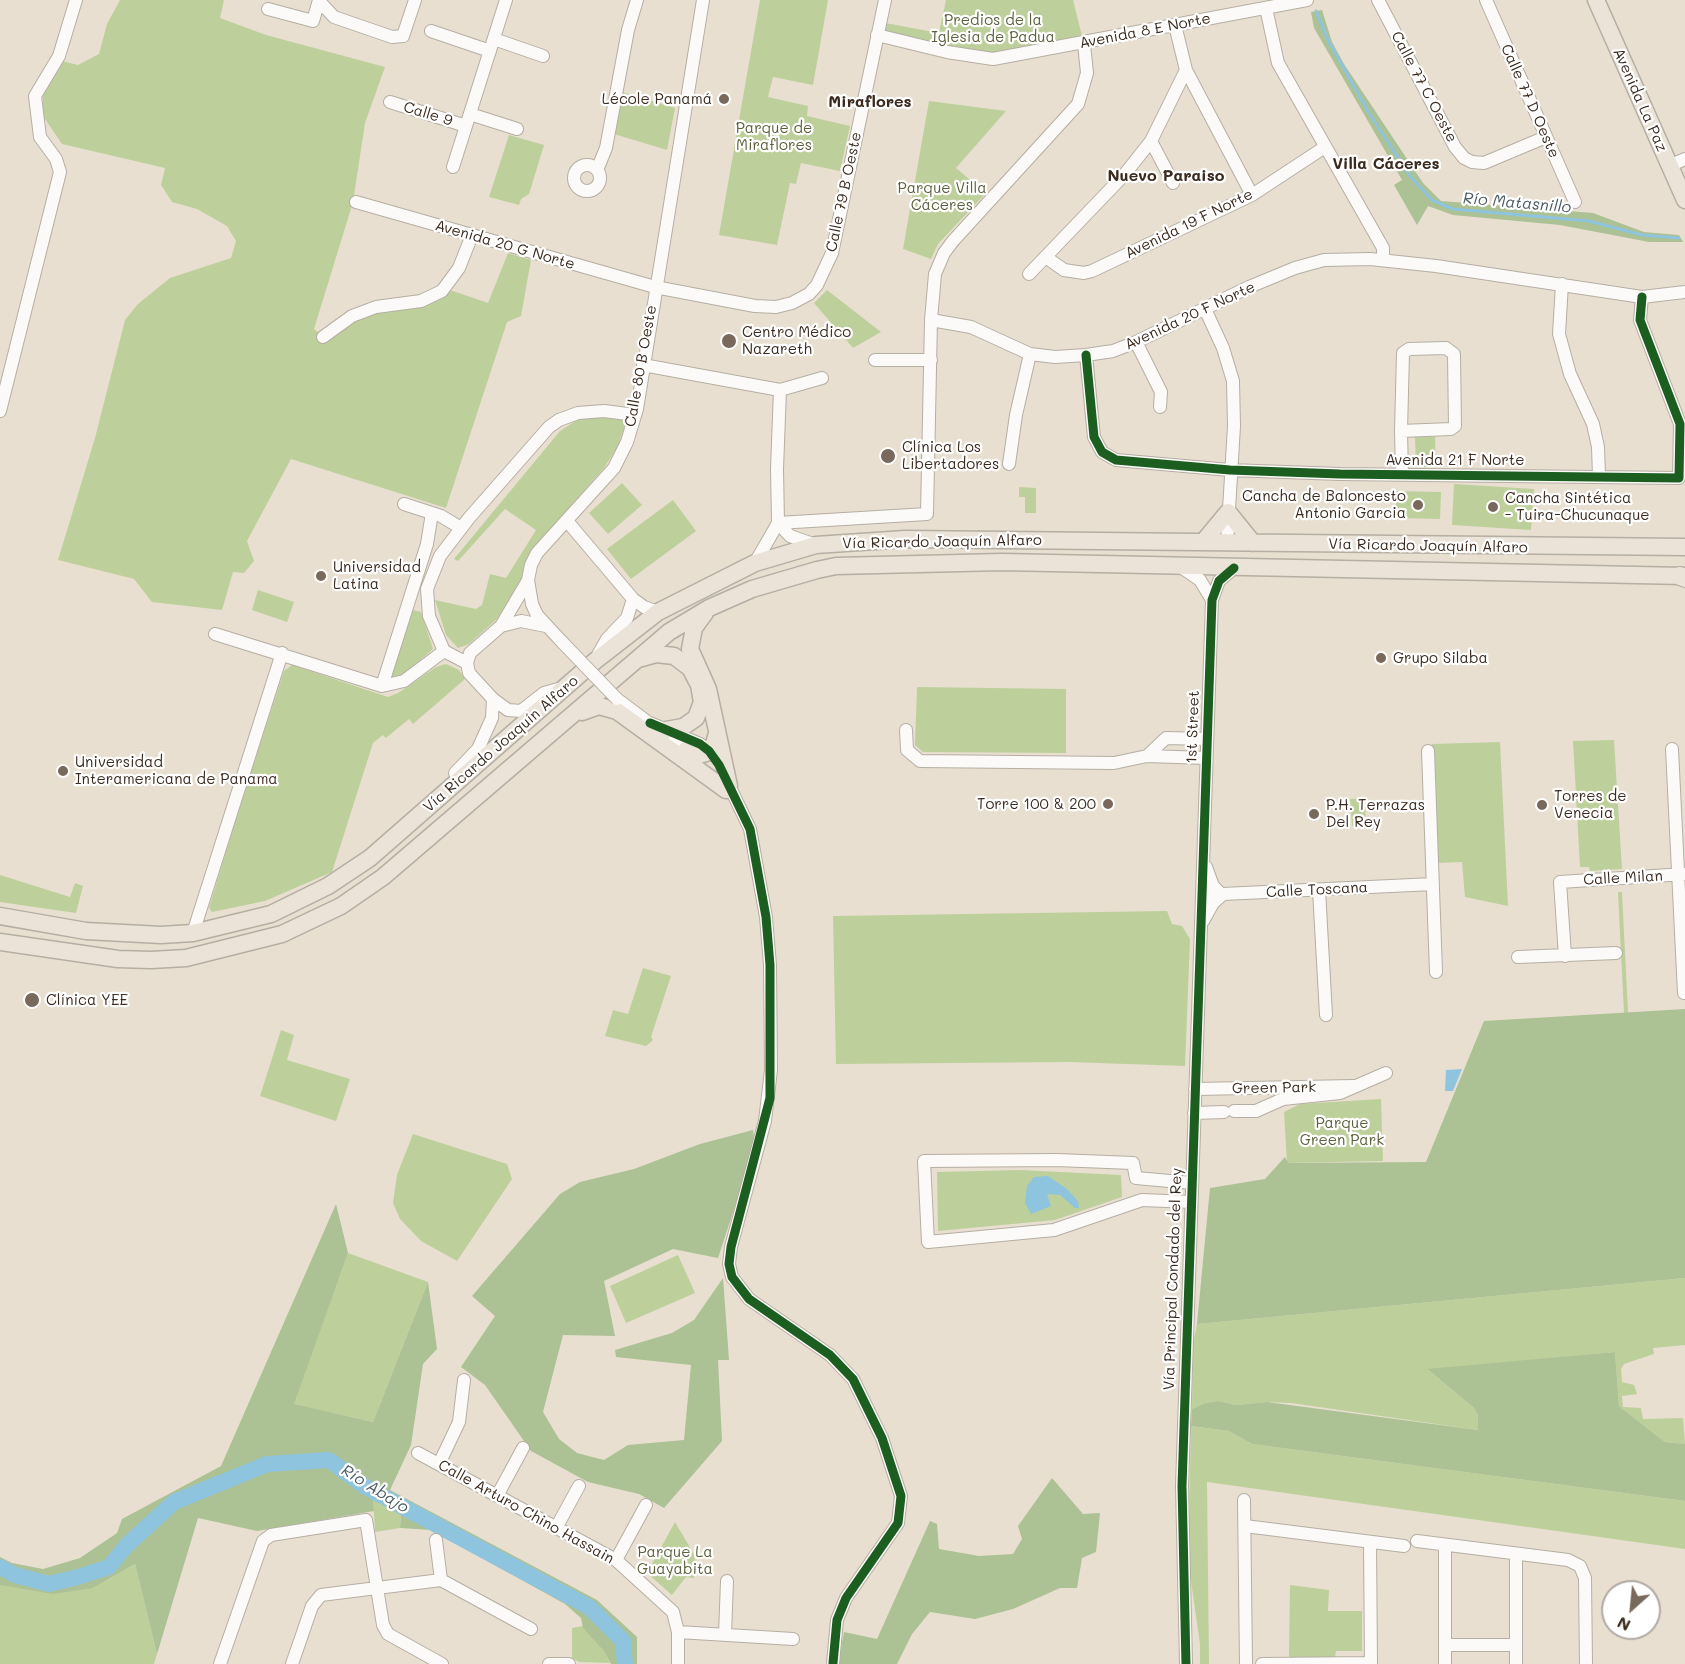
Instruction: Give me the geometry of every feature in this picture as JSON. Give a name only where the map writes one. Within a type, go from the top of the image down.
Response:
[{"type":"main road","name":"Avenida La Paz","points":[[1596,0],[1685,200]]},
{"type":"main road","points":[[1203,542],[1228,512],[1253,543]]},
{"type":"main road","points":[[1662,549],[1685,538]]},
{"type":"main road","name":"Vía Ricardo Joaquín Alfaro","points":[[0,920],[86,931],[161,935],[193,933],[271,914],[328,886],[370,858],[595,661],[658,612],[756,562],[816,545],[905,539],[1685,548]]},
{"type":"main road","name":"Vía Ricardo Joaquín Alfaro","points":[[0,942],[118,959],[151,960],[186,958],[282,934],[341,906],[383,877],[669,632],[710,608],[763,585],[797,574],[836,566],[1002,562],[1683,577]]},
{"type":"main road","points":[[710,608],[694,628],[690,649],[708,689],[728,788]]},
{"type":"main road","points":[[638,659],[656,654],[674,656],[685,663],[697,680],[702,696],[699,714],[683,727],[666,730]]},
{"type":"main road","points":[[559,728],[591,707],[612,708],[728,788]]},
{"type":"main road","points":[[686,750],[699,755],[709,751],[717,733]]},
{"type":"street","points":[[0,411],[60,172],[49,147],[40,137],[35,96],[59,56],[76,0]]},
{"type":"street","points":[[319,1],[334,17],[392,37],[403,36],[415,0]]},
{"type":"street","points":[[453,166],[506,0]]},
{"type":"street","points":[[597,170],[606,148],[628,30],[637,0]]},
{"type":"street","name":"Calle 80 B Oeste","points":[[501,626],[528,580],[531,565],[537,553],[614,468],[627,442],[635,415],[703,0]]},
{"type":"street","name":"Calle 79 B Oeste","points":[[655,287],[776,308],[809,294],[818,285],[832,253],[885,0]]},
{"type":"street","name":"Avenida 8 E Norte","points":[[877,35],[947,52],[993,59],[1084,44],[1307,0]]},
{"type":"street","name":"Calle 77 C Oeste","points":[[1378,0],[1455,147],[1464,158],[1472,162],[1484,163],[1546,137]]},
{"type":"street","name":"Calle 77 D Oeste","points":[[1486,0],[1575,202]]},
{"type":"street","points":[[268,9],[313,21],[319,1]]},
{"type":"street","points":[[1266,8],[1278,63],[1383,248],[1383,260]]},
{"type":"street","points":[[1175,25],[1186,70],[1252,195]]},
{"type":"street","points":[[431,31],[543,56]]},
{"type":"street","points":[[778,523],[927,514],[931,320],[935,274],[944,253],[1078,104],[1087,73],[1084,44]]},
{"type":"street","points":[[1029,274],[1047,258],[1124,175],[1151,141],[1186,70]]},
{"type":"street","name":"Calle 9","points":[[390,102],[517,129]]},
{"type":"street","points":[[1151,141],[1173,183]]},
{"type":"street","name":"Avenida 19 F Norte","points":[[1047,258],[1064,270],[1092,271],[1252,195],[1325,147]]},
{"type":"street","points":[[1669,166],[1685,159]]},
{"type":"street","name":"Avenida 20 G Norte","points":[[356,202],[655,287]]},
{"type":"street","points":[[323,337],[352,316],[376,307],[421,301],[442,291],[459,268],[472,236]]},
{"type":"street","name":"Avenida 20 F Norte","points":[[931,320],[971,327],[1030,354],[1055,357],[1113,351],[1295,268],[1324,260],[1383,260],[1641,297],[1685,292]]},
{"type":"street","points":[[1562,284],[1559,334],[1570,374],[1593,424],[1598,447],[1599,476]]},
{"type":"street","name":"Avenida 21 F Norte","points":[[1086,355],[1094,437],[1102,452],[1116,460],[1230,470],[1679,477],[1680,424],[1640,320],[1641,297]]},
{"type":"street","points":[[1205,309],[1223,348],[1233,381],[1227,543]]},
{"type":"street","points":[[1136,342],[1161,392],[1160,407]]},
{"type":"street","points":[[1401,431],[1451,429],[1455,426],[1454,354],[1446,348],[1409,349],[1403,353],[1401,431],[1402,474]]},
{"type":"street","points":[[1009,464],[1016,415],[1030,354]]},
{"type":"street","points":[[875,360],[931,360]]},
{"type":"street","points":[[643,365],[780,390],[822,378]]},
{"type":"street","points":[[756,562],[773,536],[778,523],[780,390]]},
{"type":"street","points":[[468,663],[444,651],[429,616],[427,601],[432,573],[461,528],[540,435],[559,420],[578,413],[604,411],[635,415]]},
{"type":"street","points":[[404,504],[432,513],[461,528]]},
{"type":"street","points":[[382,686],[429,538],[432,513]]},
{"type":"street","points":[[567,521],[633,599],[644,607],[658,612]]},
{"type":"street","points":[[778,523],[790,536],[816,545]]},
{"type":"street","points":[[1181,567],[1200,580],[1212,600]]},
{"type":"street","points":[[418,568],[432,573]]},
{"type":"street","name":"1st Street","points":[[1202,896],[1212,600],[1219,581],[1234,568]]},
{"type":"street","points":[[528,580],[532,604],[546,626],[617,699],[686,750],[728,788]]},
{"type":"street","points":[[595,661],[607,639],[627,618],[633,599]]},
{"type":"street","points":[[546,626],[521,621],[501,626],[477,645],[468,663],[469,673],[493,699],[508,710],[521,711],[544,693],[566,687]]},
{"type":"street","points":[[215,634],[382,686],[394,686],[404,681],[444,651]]},
{"type":"street","points":[[193,933],[282,654]]},
{"type":"street","points":[[431,804],[442,786],[478,749],[489,726],[493,699]]},
{"type":"street","points":[[651,723],[694,741],[709,751],[728,788],[742,808],[750,830],[766,916],[770,965],[771,1070],[765,1121],[731,1247],[729,1264],[732,1277],[749,1299],[830,1355],[853,1379],[882,1438],[901,1497],[898,1523],[846,1598],[837,1620],[833,1663]]},
{"type":"street","points":[[906,730],[907,750],[920,761],[1114,763],[1148,756],[1206,758]]},
{"type":"street","points":[[1148,756],[1166,738],[1207,739]]},
{"type":"street","points":[[1672,749],[1682,874],[1684,993]]},
{"type":"street","points":[[1428,751],[1436,972]]},
{"type":"street","points":[[1201,925],[1213,903],[1222,896],[1213,886],[1203,861]]},
{"type":"street","name":"Calle Milan","points":[[1565,956],[1560,882],[1682,874]]},
{"type":"street","name":"Calle Toscana","points":[[1202,896],[1433,884]]},
{"type":"street","points":[[1319,890],[1326,1015]]},
{"type":"street","name":"Vía Principal Condado del Rey","points":[[1186,1664],[1182,1486],[1202,896]]},
{"type":"street","points":[[1518,957],[1616,953]]},
{"type":"street","name":"Green Park","points":[[1194,1113],[1256,1111],[1283,1099],[1340,1093],[1386,1073]]},
{"type":"street","name":"Green Park","points":[[1195,1089],[1354,1086]]},
{"type":"street","points":[[1255,1089],[1256,1111]]},
{"type":"street","points":[[1191,1183],[1136,1178],[1133,1163],[1057,1160],[924,1161],[928,1242],[1054,1230],[1142,1200],[1191,1202]]},
{"type":"street","points":[[1142,1200],[1143,1180]]},
{"type":"street","points":[[439,1464],[459,1422],[464,1380]]},
{"type":"street","points":[[497,1496],[523,1448]]},
{"type":"street","name":"Calle Arturo Chino Hassain","points":[[417,1453],[616,1560],[673,1612],[678,1632],[678,1664]]},
{"type":"street","points":[[556,1528],[579,1486]]},
{"type":"street","points":[[1244,1500],[1246,1664]]},
{"type":"street","points":[[616,1560],[646,1505]]},
{"type":"street","points":[[220,1664],[260,1548],[271,1535],[366,1520],[383,1625],[388,1634],[442,1664]]},
{"type":"street","points":[[1245,1526],[1404,1546]]},
{"type":"street","points":[[436,1540],[441,1580]]},
{"type":"street","points":[[1417,1541],[1568,1560],[1580,1566],[1585,1578],[1586,1664]]},
{"type":"street","points":[[1262,1664],[1371,1664],[1370,1542]]},
{"type":"street","points":[[1445,1545],[1445,1664]]},
{"type":"street","points":[[1516,1555],[1516,1664]]},
{"type":"street","points":[[296,1662],[312,1606],[321,1595],[441,1580],[531,1629]]},
{"type":"street","points":[[725,1635],[727,1581]]},
{"type":"street","points":[[678,1632],[793,1639]]},
{"type":"street","points":[[1445,1645],[1515,1645]]},
{"type":"street","points":[[549,1664],[569,1664]]},
{"type":"green space","points":[[120,0],[224,0],[220,18],[266,35],[385,67],[365,123],[353,202],[314,329],[323,337],[352,316],[442,291],[453,291],[488,303],[508,253],[531,260],[521,316],[507,322],[446,508],[291,459],[247,541],[254,561],[244,573],[233,572],[222,610],[152,602],[134,579],[58,560],[95,438],[125,320],[138,304],[170,278],[231,258],[236,241],[227,226],[197,209],[172,202],[161,185],[165,168],[62,144],[43,116],[43,92],[62,61],[78,65],[99,54],[107,24]]},
{"type":"green space","name":"Parque de Miraflores","points":[[760,0],[828,0],[813,85],[773,77],[768,97],[808,106],[807,116],[850,126],[840,171],[801,163],[796,184],[790,183],[777,245],[719,235]]},
{"type":"green space","name":"Predios de la Iglesia de Padua","points":[[946,0],[1073,0],[1084,44],[993,59],[877,35],[880,22],[939,33]]},
{"type":"green space","points":[[1322,10],[1332,42],[1344,64],[1423,183],[1441,201],[1593,213],[1644,232],[1679,235],[1683,242],[1649,242],[1560,225],[1453,215],[1428,206],[1417,225],[1394,185],[1402,180],[1314,28],[1311,12]]},
{"type":"green space","points":[[622,92],[675,108],[667,150],[614,134]]},
{"type":"green space","name":"Parque Villa Cáceres","points":[[929,101],[1006,111],[956,168],[986,193],[938,244],[931,259],[903,249]]},
{"type":"green space","points":[[509,135],[544,145],[529,194],[521,199],[519,205],[489,197]]},
{"type":"green space","points":[[827,290],[881,332],[853,348],[814,303]]},
{"type":"green space","points":[[599,414],[628,416],[618,446],[604,468],[539,542],[526,564],[520,587],[507,610],[469,644],[458,648],[446,635],[435,600],[476,609],[482,605],[490,574],[506,578],[536,530],[505,509],[458,561],[454,559],[560,431],[577,420]]},
{"type":"green space","points":[[1415,437],[1435,437],[1436,467],[1416,467]]},
{"type":"green space","points":[[622,483],[642,505],[608,534],[589,513]]},
{"type":"green space","name":"Cancha Sintética - Tuira-Chucunaque","points":[[1454,484],[1534,489],[1531,530],[1452,525]]},
{"type":"green space","points":[[1019,487],[1036,488],[1036,513],[1025,513],[1025,497],[1019,497]]},
{"type":"green space","name":"Cancha de Baloncesto Antonio Garcia","points":[[1396,491],[1441,492],[1440,519],[1396,518]]},
{"type":"green space","points":[[673,500],[696,531],[631,579],[607,549]]},
{"type":"green space","points":[[258,590],[294,602],[287,622],[252,610]]},
{"type":"green space","points":[[413,610],[421,612],[433,649],[398,680],[391,676]]},
{"type":"green space","points":[[446,664],[459,670],[465,679],[413,724],[409,719],[386,738],[383,735],[373,743],[332,872],[265,901],[212,912],[209,908],[284,671],[292,665],[388,697],[398,693],[436,667]]},
{"type":"green space","points":[[917,687],[1066,689],[1066,753],[923,752],[915,745]]},
{"type":"green space","points":[[1614,740],[1622,869],[1590,871],[1589,867],[1580,867],[1573,741]]},
{"type":"green space","points":[[1500,742],[1508,906],[1465,897],[1462,862],[1437,863],[1432,744]]},
{"type":"green space","points":[[1365,798],[1366,825],[1352,826],[1350,799]]},
{"type":"green space","points":[[0,875],[70,897],[75,883],[83,886],[76,913],[0,902]]},
{"type":"green space","points":[[1618,892],[1622,892],[1628,1013],[1624,1013]]},
{"type":"green space","points":[[1167,911],[1172,924],[1182,926],[1190,939],[1185,1066],[1069,1062],[836,1064],[833,916]]},
{"type":"green space","points":[[643,968],[671,976],[651,1037],[653,1040],[646,1046],[605,1036],[613,1010],[628,1014]]},
{"type":"green space","points":[[1685,1009],[1685,1278],[1197,1324],[1210,1188],[1265,1179],[1285,1157],[1288,1163],[1426,1162],[1484,1021]]},
{"type":"green space","points":[[281,1030],[294,1035],[287,1060],[350,1079],[336,1121],[260,1096]]},
{"type":"green space","name":"Parque Green Park","points":[[1381,1099],[1383,1161],[1287,1163],[1284,1112],[1300,1104]]},
{"type":"green space","points":[[753,1130],[755,1146],[718,1258],[673,1249],[604,1281],[615,1336],[563,1335],[543,1412],[559,1439],[577,1453],[604,1460],[628,1445],[684,1440],[691,1365],[616,1357],[615,1350],[672,1333],[694,1320],[723,1278],[729,1360],[718,1360],[722,1441],[664,1508],[639,1494],[588,1482],[531,1451],[485,1385],[461,1367],[495,1316],[472,1296],[560,1194],[580,1182],[634,1169],[700,1144]]},
{"type":"green space","points":[[413,1134],[507,1164],[512,1179],[457,1261],[421,1241],[400,1219],[393,1203],[397,1175]]},
{"type":"green space","points":[[1020,1170],[1121,1175],[1122,1197],[1055,1220],[938,1231],[937,1172]]},
{"type":"green space","points":[[336,1204],[348,1253],[294,1404],[373,1422],[428,1282],[437,1349],[423,1364],[411,1445],[390,1490],[597,1600],[637,1637],[637,1664],[611,1664],[603,1650],[583,1628],[581,1618],[565,1604],[431,1530],[400,1528],[401,1516],[379,1496],[373,1498],[374,1511],[257,1531],[198,1518],[157,1654],[135,1564],[93,1588],[53,1594],[0,1585],[0,1557],[12,1563],[43,1569],[80,1558],[117,1533],[122,1519],[221,1466]]},
{"type":"green space","points":[[348,1253],[428,1282],[373,1422],[293,1404]]},
{"type":"green space","points":[[678,1255],[695,1293],[626,1323],[610,1286]]},
{"type":"green space","points":[[1685,1278],[1685,1345],[1653,1348],[1654,1354],[1624,1364],[1621,1369],[1622,1382],[1634,1385],[1637,1394],[1622,1396],[1623,1407],[1641,1408],[1643,1419],[1683,1418],[1685,1444],[1665,1442],[1619,1406],[1615,1352],[1428,1370],[1473,1407],[1478,1415],[1478,1430],[1291,1403],[1267,1402],[1236,1405],[1218,1401],[1205,1403],[1192,1409],[1193,1343],[1197,1324]]},
{"type":"green space","points":[[1615,1352],[1619,1406],[1665,1442],[1685,1444],[1685,1501],[1252,1444],[1229,1431],[1191,1426],[1192,1409],[1205,1403],[1218,1401],[1236,1405],[1267,1402],[1478,1430],[1478,1415],[1473,1407],[1427,1369]]},
{"type":"green space","points":[[1191,1426],[1229,1431],[1252,1444],[1685,1501],[1685,1549],[1207,1482],[1209,1664],[1200,1664],[1200,1644],[1188,1560]]},
{"type":"green space","points":[[1052,1478],[1083,1514],[1100,1513],[1096,1552],[1082,1558],[1077,1588],[1060,1588],[1013,1609],[975,1619],[930,1612],[912,1634],[897,1664],[838,1664],[844,1632],[877,1639],[930,1521],[937,1524],[939,1549],[979,1556],[1013,1554],[1022,1539],[1018,1526]]},
{"type":"green space","points":[[379,1496],[401,1516],[400,1528],[375,1532],[373,1498]]},
{"type":"green space","name":"Parque La Guayabita","points":[[675,1522],[695,1556],[694,1578],[686,1577],[672,1595],[647,1573]]},
{"type":"green space","points":[[135,1564],[157,1654],[154,1664],[0,1664],[0,1585],[93,1588]]},
{"type":"green space","points":[[1290,1585],[1329,1590],[1328,1611],[1362,1611],[1362,1651],[1336,1651],[1335,1657],[1289,1657]]},
{"type":"green space","points":[[583,1626],[603,1650],[610,1663],[579,1662],[572,1658],[572,1628]]},
{"type":"water","points":[[1462,1069],[1453,1091],[1445,1091],[1446,1070]]},
{"type":"water","points":[[1048,1176],[1067,1189],[1078,1201],[1079,1208],[1075,1208],[1060,1195],[1047,1194],[1051,1206],[1031,1214],[1025,1203],[1027,1186],[1034,1177]]},
{"type":"waterway","name":"Río Matasnillo","points":[[1316,11],[1329,42],[1369,113],[1410,176],[1432,200],[1453,209],[1589,221],[1642,235],[1679,238]]},
{"type":"waterway","name":"Río Abajo","points":[[0,1567],[15,1575],[49,1584],[109,1567],[127,1545],[174,1502],[267,1464],[329,1460],[364,1486],[589,1607],[623,1641],[625,1664]]},
{"type":"cycle path","points":[[1086,355],[1094,437],[1102,452],[1116,460],[1230,470],[1340,474],[1679,478],[1680,424],[1640,320],[1642,297]]},
{"type":"cycle path","points":[[1186,1664],[1182,1486],[1212,600],[1219,581],[1234,568]]},
{"type":"cycle path","points":[[650,723],[700,744],[709,751],[719,765],[750,829],[766,917],[770,965],[770,1098],[731,1247],[729,1264],[732,1277],[749,1299],[830,1355],[853,1379],[882,1438],[901,1496],[898,1523],[846,1598],[837,1620],[833,1663]]},
{"type":"place","name":"Lécole Panamá","points":[[724,99]]},
{"type":"place","name":"Centro Médico Nazareth","points":[[729,341]]},
{"type":"place","name":"Clínica Los Libertadores","points":[[888,456]]},
{"type":"place","name":"Cancha de Baloncesto Antonio Garcia","points":[[1418,505]]},
{"type":"place","name":"Cancha Sintética - Tuira-Chucunaque","points":[[1493,507]]},
{"type":"place","name":"Universidad Latina","points":[[321,576]]},
{"type":"place","name":"Grupo Silaba","points":[[1381,658]]},
{"type":"place","name":"Universidad Interamericana de Panama","points":[[63,771]]},
{"type":"place","name":"Torre 100 & 200","points":[[1108,804]]},
{"type":"place","name":"Torres de Venecia","points":[[1542,805]]},
{"type":"place","name":"P.H. Terrazas Del Rey","points":[[1314,814]]},
{"type":"place","name":"Clínica YEE","points":[[32,1000]]},
{"type":"district","name":"Miraflores","points":[[870,102]]},
{"type":"district","name":"Villa Cáceres","points":[[1386,164]]},
{"type":"district","name":"Nuevo Paraiso","points":[[1166,176]]}]
